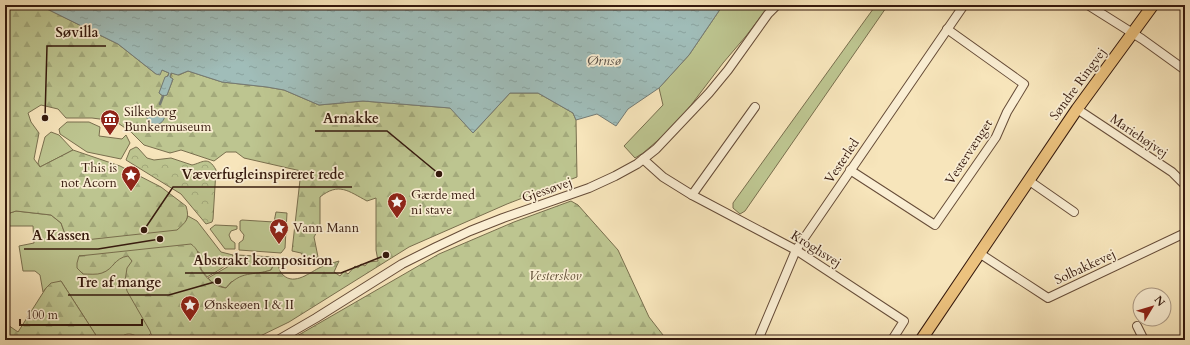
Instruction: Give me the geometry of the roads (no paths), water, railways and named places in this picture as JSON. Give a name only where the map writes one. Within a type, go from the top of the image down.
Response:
[{"type":"main road","name":"Søndre Ringvej","points":[[921,340],[1077,109],[1153,5]]},
{"type":"street","name":"Gjessøvej","points":[[278,340],[402,264],[429,250],[503,218],[589,188],[627,170],[656,149],[709,93],[728,70],[768,14],[777,5]]},
{"type":"street","name":"Vesterled","points":[[758,340],[796,250],[964,5]]},
{"type":"street","points":[[1088,5],[1132,32],[1185,70]]},
{"type":"street","name":"Vestervænget","points":[[850,170],[935,225],[996,137],[1007,112],[1024,84],[947,29]]},
{"type":"street","points":[[692,194],[755,107]]},
{"type":"street","name":"Mariehøjvej","points":[[1077,109],[1172,172],[1185,185]]},
{"type":"street","name":"Kroghsvej","points":[[643,159],[663,177],[796,250],[904,321],[892,340]]},
{"type":"street","points":[[1028,180],[1074,212]]},
{"type":"street","name":"Solbakkevej","points":[[978,254],[1048,298],[1185,234]]},
{"type":"street","points":[[1138,327],[1144,340]]},
{"type":"water","name":"Ørnsø","points":[[39,5],[723,5],[689,55],[659,88],[628,109],[616,126],[597,114],[576,120],[573,113],[538,93],[510,93],[473,133],[450,108],[363,101],[319,105],[284,90],[222,82],[188,71],[178,75],[171,73],[170,77],[173,79],[167,95],[163,96],[159,93],[165,77],[168,76],[169,73],[162,70],[160,75],[156,74],[118,44]]},
{"type":"water","points":[[147,110],[165,116],[162,122],[153,125],[149,122],[146,115]]},
{"type":"waterway","points":[[160,104],[163,96]]},
{"type":"waterway","points":[[151,130],[153,125]]},
{"type":"place","name":"Søvilla","points":[[45,118]]},
{"type":"place","name":"Silkeborg Bunkermuseum","points":[[110,136]]},
{"type":"place","name":"Arnakke","points":[[439,174]]},
{"type":"place","name":"This is not Acorn","points":[[131,192]]},
{"type":"place","name":"Gærde med ni stave","points":[[397,219]]},
{"type":"place","name":"Væverfugleinspireret rede","points":[[144,230]]},
{"type":"place","name":"A Kassen","points":[[160,239]]},
{"type":"place","name":"Vann Mann","points":[[279,245]]},
{"type":"place","name":"Abstrakt komposition","points":[[386,255]]},
{"type":"place","name":"Tre af mange","points":[[218,281]]},
{"type":"place","name":"Ønskeøen I & II","points":[[190,322]]},
{"type":"park label","name":"Vesterskov","points":[[555,276]]}]
